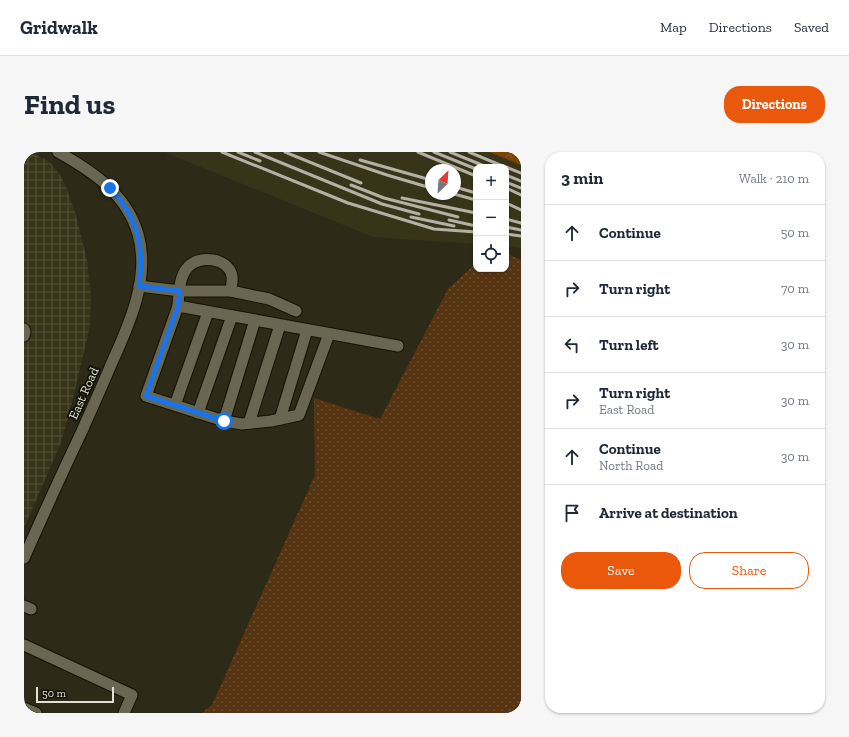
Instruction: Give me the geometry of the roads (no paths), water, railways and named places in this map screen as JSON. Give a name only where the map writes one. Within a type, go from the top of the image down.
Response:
[{"type":"street","name":"East Road","points":[[24,558],[130,322],[139,286],[141,268],[141,250],[138,233],[125,206],[110,188],[88,170],[58,152]]},
{"type":"street","points":[[231,291],[232,275],[226,266],[210,259],[193,263],[187,268],[183,274],[178,306],[146,396],[224,421],[242,424],[271,421],[297,416],[301,414],[329,334]]},
{"type":"street","points":[[139,286],[180,291],[231,291],[269,299],[296,311]]},
{"type":"street","points":[[178,306],[398,346]]},
{"type":"street","points":[[175,405],[208,312]]},
{"type":"street","points":[[198,413],[232,316]]},
{"type":"street","points":[[224,421],[255,320]]},
{"type":"street","points":[[249,423],[280,325]]},
{"type":"street","points":[[24,329],[24,336]]},
{"type":"street","points":[[280,419],[307,330]]},
{"type":"street","points":[[24,645],[132,695],[124,713]]},
{"type":"street","points":[[24,708],[36,713]]},
{"type":"railway","points":[[222,152],[348,203],[434,229],[473,232]]},
{"type":"railway","points":[[238,152],[260,161]]},
{"type":"railway","points":[[255,152],[382,204],[419,214]]},
{"type":"railway","points":[[285,152],[361,183]]},
{"type":"railway","points":[[319,152],[425,186]]},
{"type":"railway","points":[[418,152],[473,175]]},
{"type":"railway","points":[[434,152],[473,168]]},
{"type":"railway","points":[[450,152],[480,164]]},
{"type":"railway","points":[[469,152],[498,164]]},
{"type":"railway","points":[[360,160],[425,178]]},
{"type":"railway","points":[[509,168],[521,173]]},
{"type":"railway","points":[[509,176],[521,181]]},
{"type":"railway","points":[[509,183],[521,188]]},
{"type":"railway","points":[[351,185],[384,198],[458,217]]},
{"type":"railway","points":[[461,189],[473,192]]},
{"type":"railway","points":[[509,189],[521,195]]},
{"type":"railway","points":[[461,196],[473,199]]},
{"type":"railway","points":[[402,198],[473,212]]},
{"type":"railway","points":[[509,204],[521,210]]},
{"type":"railway","points":[[411,217],[454,226]]},
{"type":"railway","points":[[449,220],[473,225]]},
{"type":"railway","points":[[509,220],[521,223]]},
{"type":"railway","points":[[509,228],[521,230]]},
{"type":"railway","points":[[509,234],[521,236]]}]
